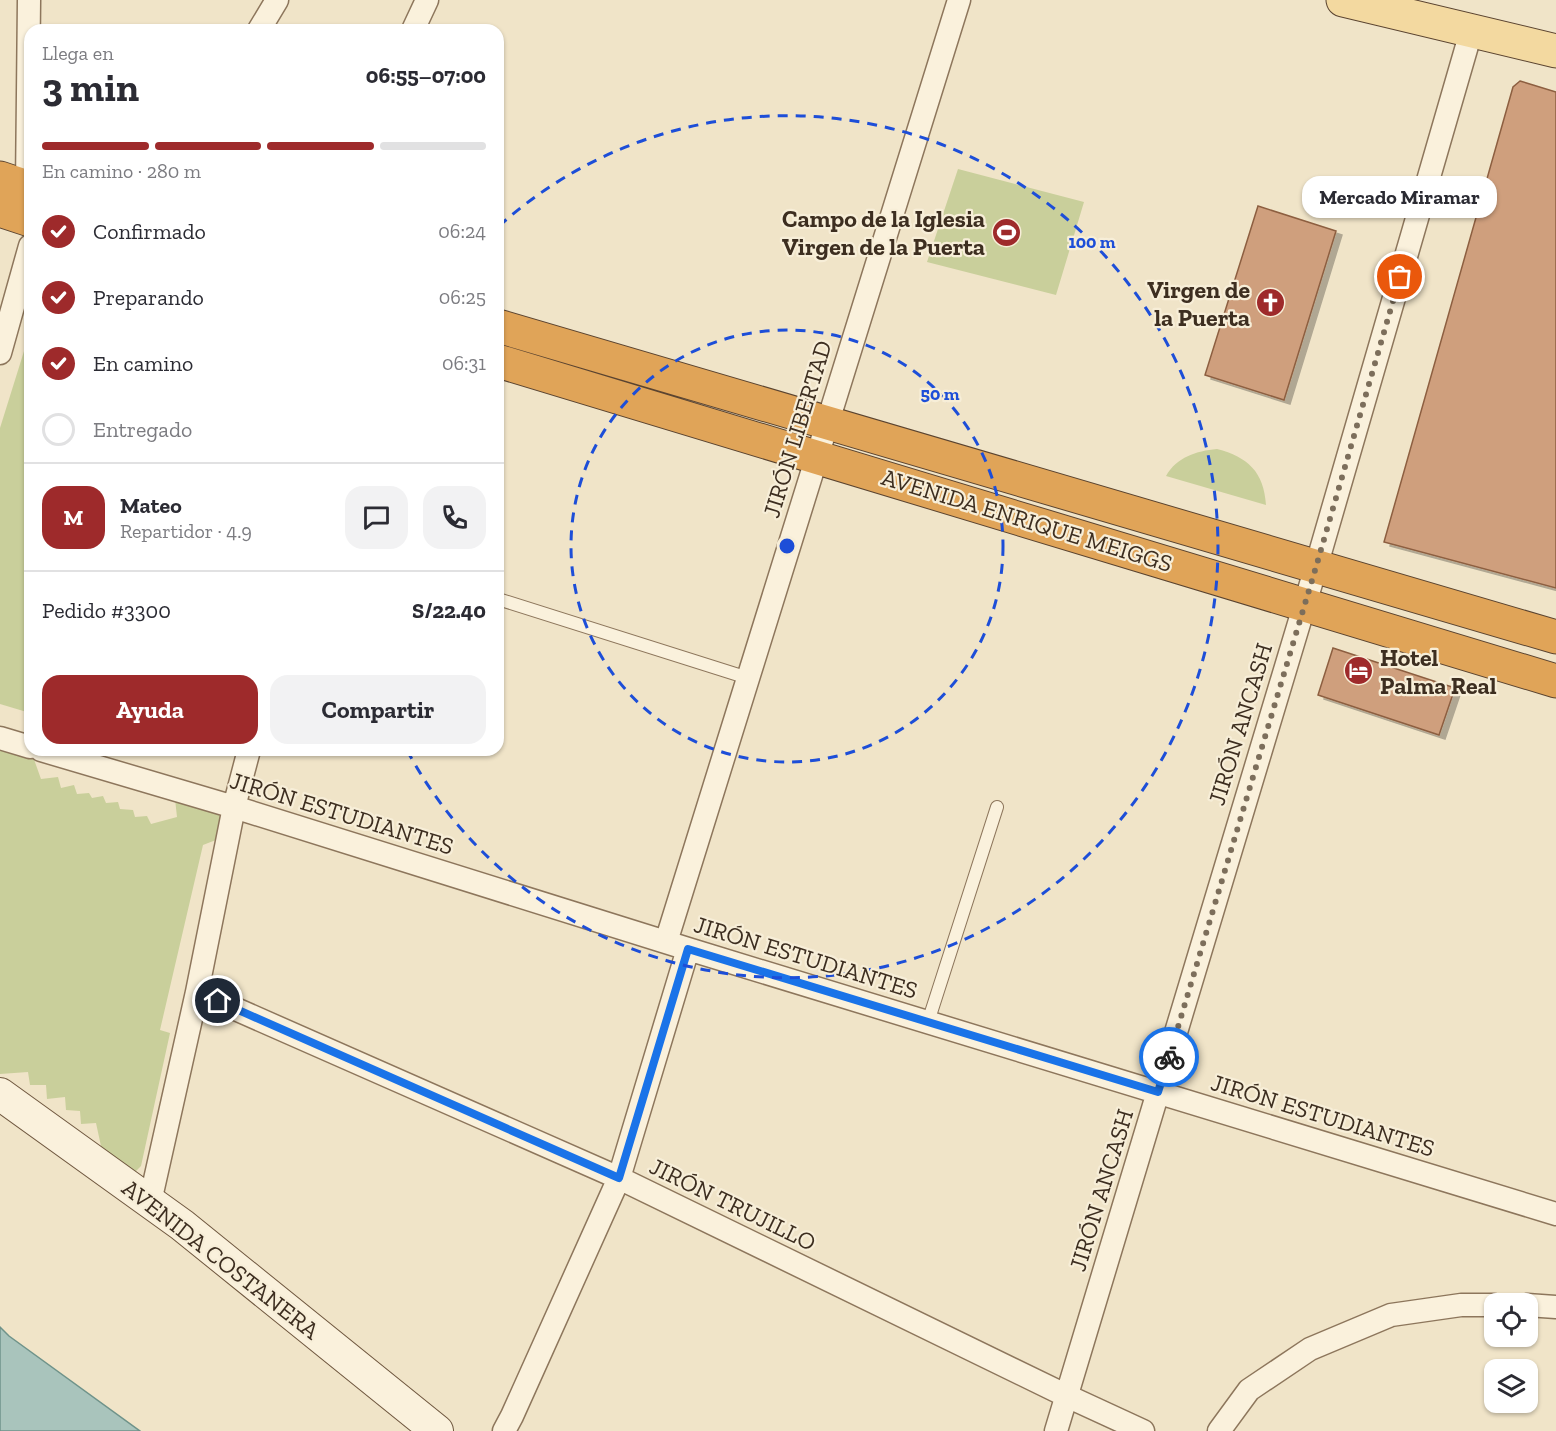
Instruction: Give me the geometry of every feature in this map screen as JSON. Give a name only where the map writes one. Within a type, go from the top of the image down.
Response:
[{"type":"highway","points":[[0,210],[24,218]]},
{"type":"highway","name":"AVENIDA ENRIQUE MEIGGS","points":[[504,328],[1556,638]]},
{"type":"highway","name":"AVENIDA ENRIQUE MEIGGS","points":[[504,363],[1556,681]]},
{"type":"main road","points":[[1343,0],[1556,51]]},
{"type":"main road","name":"AVENIDA COSTANERA","points":[[0,1094],[182,1225],[437,1431]]},
{"type":"street","points":[[28,24],[29,0]]},
{"type":"street","points":[[263,24],[277,0]]},
{"type":"street","points":[[417,24],[427,0]]},
{"type":"street","name":"JIRÓN LIBERTAD","points":[[666,942],[958,0]]},
{"type":"street","name":"JIRÓN ANCASH","points":[[1056,1431],[1305,604],[1472,32]]},
{"type":"street","points":[[19,184],[24,92]]},
{"type":"street","points":[[0,353],[24,267]]},
{"type":"street","points":[[0,738],[24,745]]},
{"type":"street","name":"JIRÓN ESTUDIANTES","points":[[61,756],[234,807],[688,949],[1556,1214]]},
{"type":"street","points":[[150,1202],[197,992],[234,807],[247,756]]},
{"type":"street","points":[[504,1431],[619,1178],[688,949]]},
{"type":"street","name":"JIRÓN TRUJILLO","points":[[197,992],[619,1178],[1143,1431]]},
{"type":"street","points":[[1219,1431],[1249,1390],[1310,1349],[1391,1315],[1461,1305],[1484,1305]]},
{"type":"street","points":[[1538,1306],[1556,1307]]},
{"type":"lane","points":[[504,600],[748,678]]},
{"type":"lane","points":[[928,1022],[997,807]]},
{"type":"green space","name":"Campo de la Iglesia Virgen de la Puerta","points":[[958,169],[1084,202],[1056,295],[927,262]]},
{"type":"green space","points":[[24,351],[24,711],[0,704],[0,428]]},
{"type":"green space","points":[[1217,449],[1237,456],[1252,468],[1262,483],[1266,505],[1166,476],[1170,469],[1188,456]]},
{"type":"green space","points":[[0,742],[24,749],[24,756],[33,756],[41,779],[58,777],[61,788],[74,785],[77,794],[89,793],[92,798],[103,796],[106,803],[118,802],[120,809],[133,810],[135,817],[147,816],[151,824],[177,817],[175,799],[216,807],[222,818],[221,838],[203,845],[160,1030],[170,1033],[141,1166],[136,1171],[123,1172],[104,1160],[96,1123],[81,1124],[80,1111],[66,1110],[65,1097],[47,1099],[46,1085],[30,1085],[28,1072],[0,1074]]},
{"type":"water","points":[[0,1327],[9,1336],[140,1431],[0,1431]]},
{"type":"building","points":[[1520,81],[1556,92],[1556,588],[1384,542],[1513,87]]},
{"type":"building","name":"Virgen de la Puerta","points":[[1258,206],[1336,231],[1284,400],[1205,375]]},
{"type":"building","points":[[1333,648],[1455,688],[1439,735],[1318,695]]},
{"type":"way so far","points":[[1169,1057],[1316,567],[1400,277]]},
{"type":"place","name":"Campo de la Iglesia Virgen de la Puerta","points":[[1006,232]]},
{"type":"place","name":"Mercado Miramar","points":[[1400,277]]},
{"type":"place","name":"Virgen de la Puerta","points":[[1271,303]]},
{"type":"place","name":"Hotel Palma Real","points":[[1359,671]]},
{"type":"route","points":[[218,1001],[619,1178],[688,949],[1158,1092],[1169,1057]]}]
